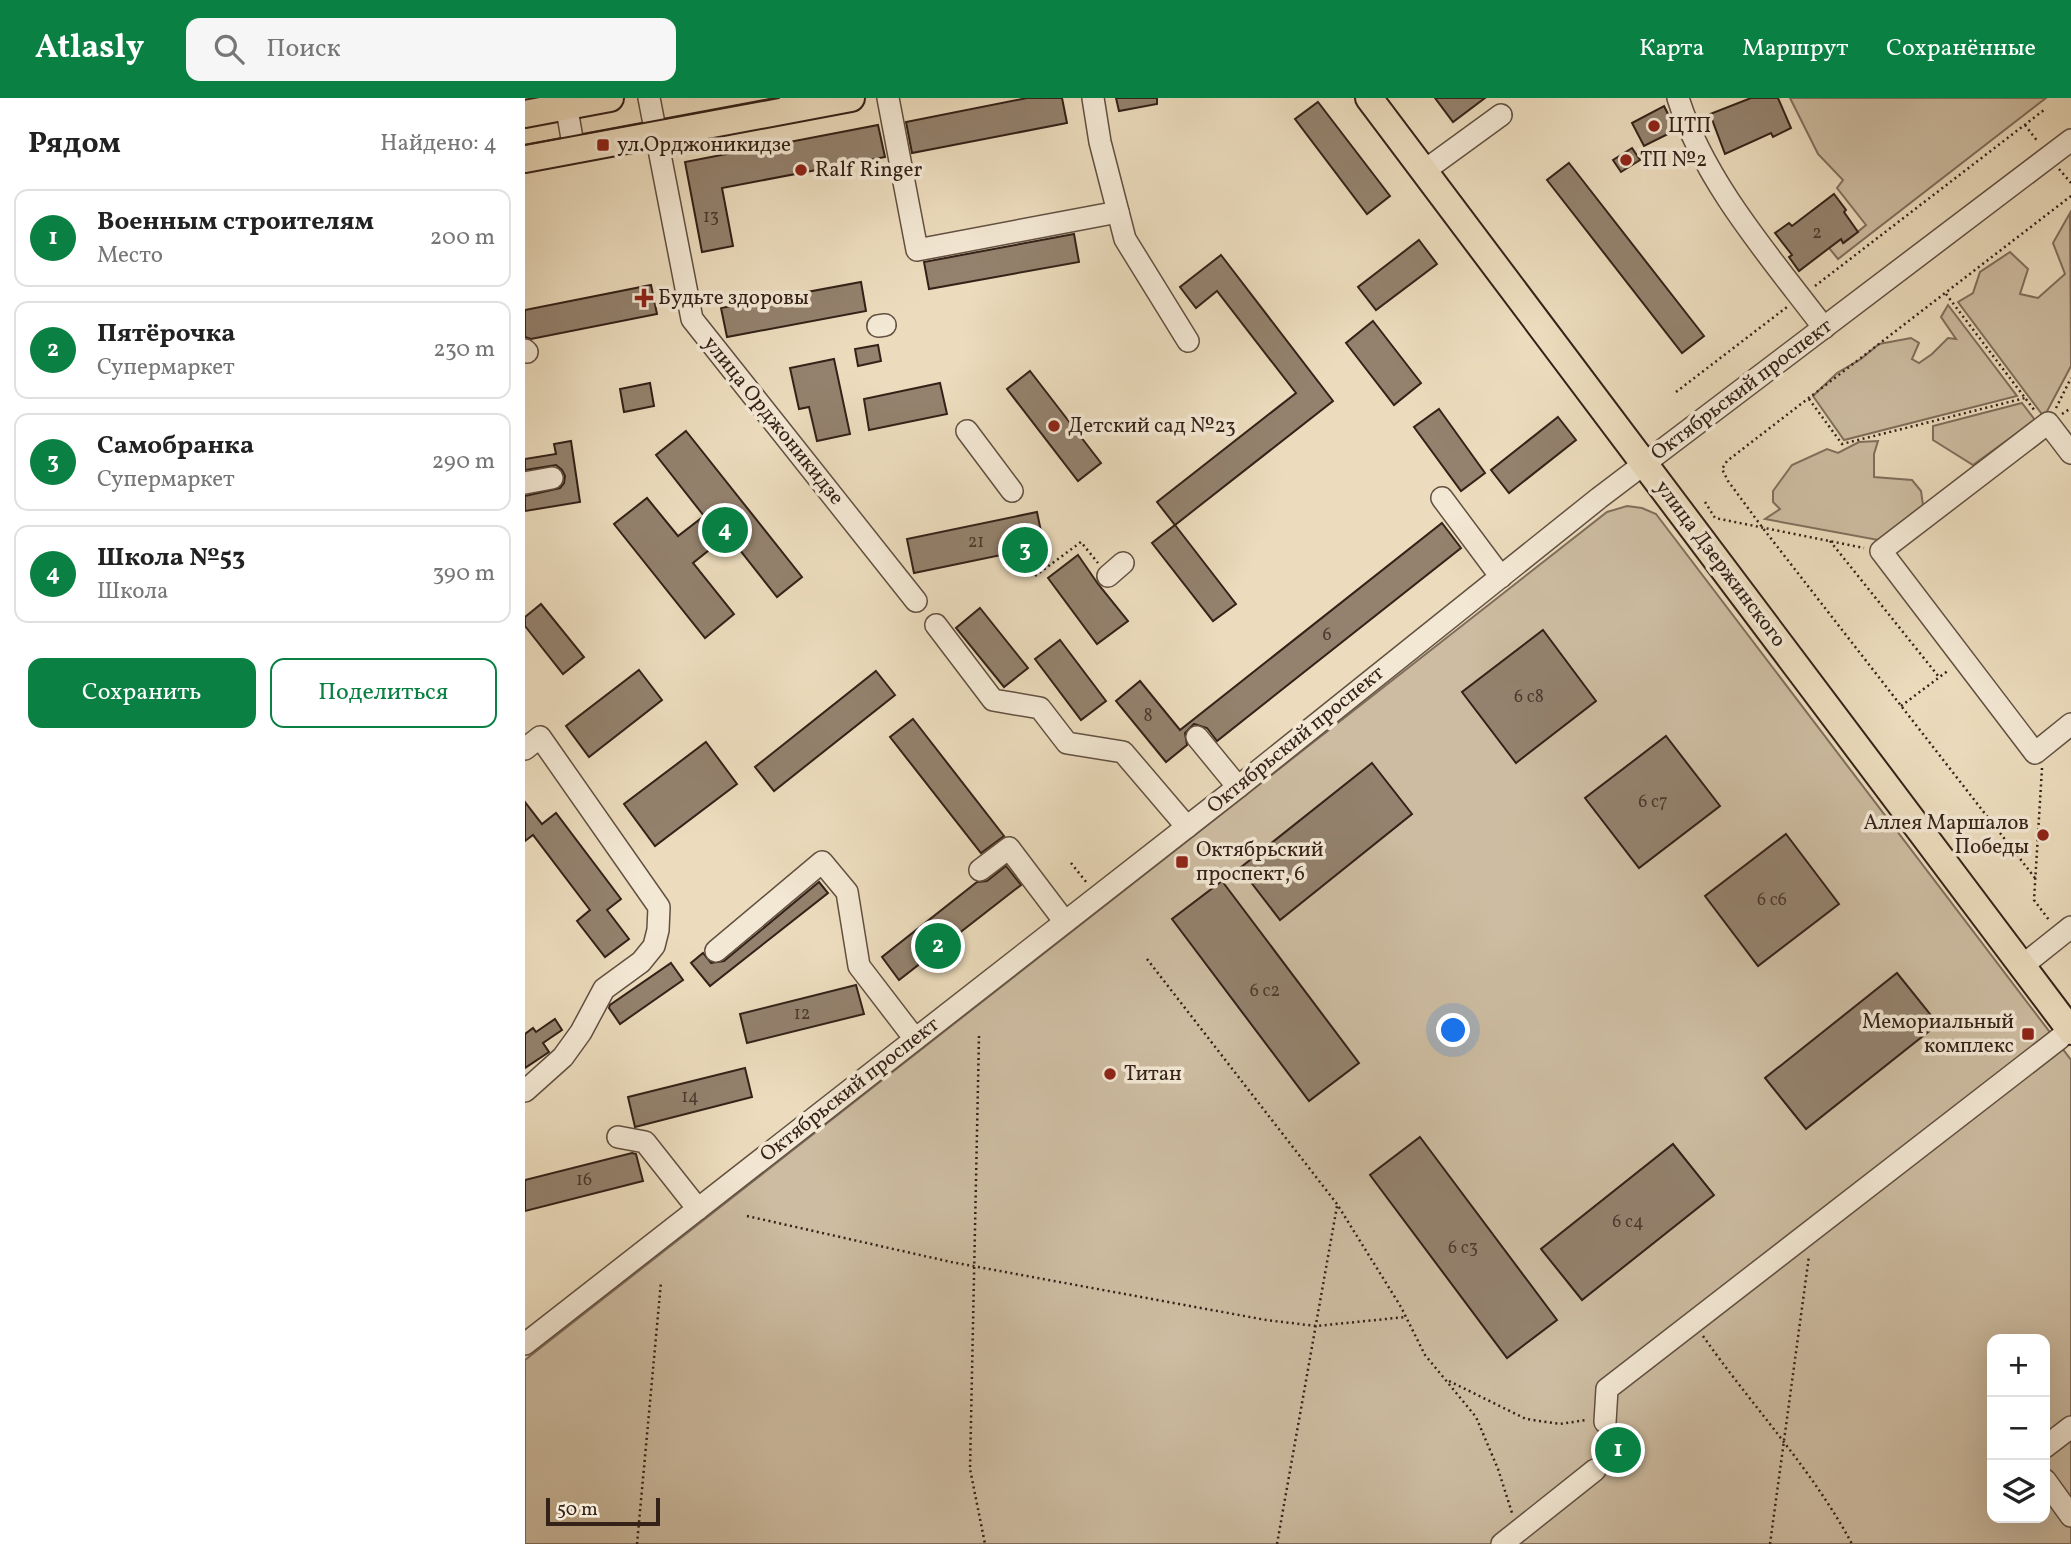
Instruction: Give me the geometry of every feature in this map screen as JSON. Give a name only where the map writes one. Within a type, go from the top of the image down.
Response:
[{"type":"main road","points":[[525,114],[566,102],[610,98]]},
{"type":"main road","points":[[525,159],[851,98]]},
{"type":"main road","name":"улица Дзержинского","points":[[1369,98],[2022,966],[2065,1035]]},
{"type":"street","name":"улица Орджоникидзе","points":[[649,98],[692,319],[916,601]]},
{"type":"street","points":[[888,98],[916,250],[1118,212]]},
{"type":"street","points":[[1093,98],[1100,142],[1125,239],[1188,341]]},
{"type":"street","points":[[1678,98],[1702,154],[1724,194],[1824,328]]},
{"type":"street","points":[[566,102],[574,150]]},
{"type":"street","points":[[1424,171],[1501,115]]},
{"type":"street","name":"Октябрьский проспект","points":[[525,1344],[1238,787],[1644,464],[2071,140]]},
{"type":"street","points":[[2071,453],[2047,424],[1881,551],[2035,753],[2071,724]]},
{"type":"street","points":[[967,431],[1013,491]]},
{"type":"street","points":[[525,483],[552,478]]},
{"type":"street","points":[[1442,498],[1501,576]]},
{"type":"street","points":[[936,625],[993,699],[1040,708],[1067,743],[1123,752],[1187,827]]},
{"type":"street","points":[[525,749],[540,737],[659,907],[654,947],[641,962],[604,989],[581,1032],[563,1057],[525,1091]]},
{"type":"street","points":[[1197,737],[1238,787]]},
{"type":"street","points":[[980,870],[1009,848],[1065,922]]},
{"type":"street","points":[[716,951],[822,862],[848,892],[859,965],[915,1039]]},
{"type":"street","points":[[2022,966],[2066,931]]},
{"type":"street","points":[[1607,1424],[1607,1389],[2065,1035]]},
{"type":"street","points":[[618,1137],[645,1142],[698,1209]]},
{"type":"street","points":[[2050,1443],[2071,1427]]},
{"type":"street","points":[[1502,1544],[1600,1467]]},
{"type":"street","points":[[2050,1487],[2071,1516]]},
{"type":"path","points":[[1676,392],[2044,110]]},
{"type":"path","points":[[2035,878],[1762,527],[1722,469],[1727,461],[2071,196]]},
{"type":"path","points":[[1946,294],[2047,424],[2071,378]]},
{"type":"path","points":[[1809,399],[1842,444],[2025,398]]},
{"type":"path","points":[[1705,502],[1715,518],[1881,551]]},
{"type":"path","points":[[1830,541],[1939,677]]},
{"type":"path","points":[[1035,576],[1081,542],[1116,570]]},
{"type":"path","points":[[1901,706],[1964,659]]},
{"type":"path","points":[[2035,753],[2043,764],[2034,900],[2066,931]]},
{"type":"path","points":[[1071,863],[1098,897]]},
{"type":"path","points":[[1147,959],[1337,1204],[1406,1317],[1425,1355],[1476,1417],[1498,1469],[1512,1514],[1521,1529]]},
{"type":"path","points":[[979,1037],[969,1469],[985,1544]]},
{"type":"path","points":[[1277,1544],[1337,1204]]},
{"type":"path","points":[[747,1216],[974,1267],[1253,1318],[1316,1326],[1406,1317]]},
{"type":"path","points":[[1770,1544],[1813,1230]]},
{"type":"path","points":[[637,1544],[661,1282]]},
{"type":"path","points":[[1693,1322],[1730,1375],[1833,1508],[1852,1544]]},
{"type":"path","points":[[1446,1380],[1525,1419],[1560,1424],[1607,1424],[1600,1467]]},
{"type":"shaded area","points":[[1790,98],[2046,98],[1838,259],[1829,248],[1841,239],[1844,243],[1866,225],[1837,188],[1843,180],[1818,154]]},
{"type":"shaded area","points":[[2070,213],[2071,366],[2044,417],[1958,302],[1973,293],[1980,272],[2010,252],[2028,269],[2020,294],[2038,298],[2065,274],[2053,243]]},
{"type":"shaded area","points":[[1948,305],[2017,396],[1844,440],[1813,396],[1837,373],[1861,359],[1879,344],[1911,338],[1919,343],[1912,359],[1919,363],[1948,338],[1956,339],[1941,317]]},
{"type":"shaded area","points":[[2022,403],[2035,420],[1973,465],[1933,440],[1933,426]]},
{"type":"shaded area","points":[[1878,441],[1874,454],[1874,477],[1912,480],[1921,491],[1923,505],[1878,540],[1765,519],[1780,509],[1773,502],[1773,491],[1792,465],[1827,449],[1838,453],[1859,442]]},
{"type":"shaded area","points":[[1627,506],[1656,514],[2071,1060],[2071,1544],[525,1544],[525,1360],[1607,512]]},
{"type":"building","points":[[1027,98],[1062,98],[1067,123],[912,153],[906,122]]},
{"type":"building","points":[[1116,98],[1157,98],[1157,104],[1119,111]]},
{"type":"building","points":[[1435,98],[1485,98],[1453,122]]},
{"type":"building","points":[[1751,98],[1778,98],[1791,128],[1773,137],[1771,133],[1725,154],[1710,114]]},
{"type":"building","points":[[1318,102],[1390,196],[1367,214],[1295,119]]},
{"type":"building","name":"ЦТП","points":[[1664,106],[1676,130],[1644,146],[1632,123]]},
{"type":"building","points":[[878,125],[885,157],[722,188],[733,246],[702,252],[685,162]]},
{"type":"building","name":"ТП №2","points":[[1632,148],[1640,160],[1621,172],[1613,160]]},
{"type":"building","points":[[1569,163],[1704,336],[1682,353],[1547,180]]},
{"type":"building","points":[[1834,194],[1858,232],[1843,243],[1841,239],[1799,271],[1789,257],[1792,255],[1775,233],[1789,223],[1792,226]]},
{"type":"building","points":[[1074,234],[1079,262],[929,289],[924,262]]},
{"type":"building","points":[[1419,240],[1437,264],[1376,310],[1358,287]]},
{"type":"building","points":[[1221,255],[1333,401],[1175,525],[1157,502],[1296,393],[1217,291],[1196,308],[1180,287]]},
{"type":"building","points":[[861,282],[866,311],[727,337],[721,308]]},
{"type":"building","points":[[651,285],[657,314],[531,339],[525,337],[525,310]]},
{"type":"building","points":[[1373,321],[1421,383],[1394,405],[1346,343]]},
{"type":"building","points":[[878,345],[881,361],[858,366],[855,349]]},
{"type":"building","points":[[834,359],[850,434],[817,441],[809,407],[799,409],[790,368]]},
{"type":"building","name":"Детский сад №23","points":[[1030,371],[1101,463],[1078,481],[1007,389]]},
{"type":"building","points":[[650,383],[654,406],[624,412],[620,389]]},
{"type":"building","points":[[940,383],[947,414],[869,430],[864,399]]},
{"type":"building","points":[[1439,409],[1485,473],[1461,491],[1414,427]]},
{"type":"building","points":[[1558,417],[1576,440],[1509,493],[1491,470]]},
{"type":"building","points":[[686,431],[802,577],[777,597],[728,535],[693,563],[734,614],[705,638],[614,524],[647,498],[678,536],[704,516],[656,455]]},
{"type":"building","points":[[571,441],[580,502],[525,511],[525,496],[560,488],[565,476],[556,465],[525,470],[525,459],[556,454],[554,444]]},
{"type":"building","points":[[1037,512],[1044,546],[914,573],[907,539]]},
{"type":"building","points":[[1442,523],[1461,548],[1217,741],[1207,728],[1194,724],[1185,733],[1187,745],[1166,762],[1116,701],[1140,681],[1180,730]]},
{"type":"building","points":[[1175,525],[1236,604],[1213,621],[1152,543]]},
{"type":"building","points":[[1078,555],[1128,621],[1097,644],[1048,578]]},
{"type":"building","points":[[541,604],[584,657],[563,674],[525,626],[525,617]]},
{"type":"building","points":[[980,608],[1028,668],[1004,687],[956,628]]},
{"type":"building","points":[[1543,630],[1596,701],[1516,763],[1462,692]]},
{"type":"building","points":[[1060,640],[1106,701],[1081,720],[1035,659]]},
{"type":"building","points":[[639,670],[662,700],[589,757],[566,726]]},
{"type":"building","points":[[876,671],[895,695],[774,791],[755,767]]},
{"type":"building","points":[[913,719],[1004,836],[981,853],[890,737]]},
{"type":"building","points":[[1666,736],[1720,806],[1639,868],[1585,798]]},
{"type":"building","points":[[706,742],[737,784],[655,846],[624,804]]},
{"type":"building","points":[[1372,763],[1412,814],[1280,920],[1240,868]]},
{"type":"building","points":[[525,802],[542,824],[556,813],[621,899],[607,910],[629,939],[605,957],[577,921],[590,910],[533,835],[525,841]]},
{"type":"building","points":[[1786,834],[1839,904],[1758,966],[1705,896]]},
{"type":"building","points":[[1006,866],[1021,885],[899,980],[882,957],[977,882],[987,881]]},
{"type":"building","points":[[1222,881],[1359,1063],[1309,1101],[1172,919]]},
{"type":"building","points":[[819,882],[828,893],[710,986],[691,963],[703,953],[711,963],[724,961]]},
{"type":"building","points":[[671,963],[683,980],[620,1024],[609,1008],[610,1005]]},
{"type":"building","points":[[1897,973],[1938,1024],[1806,1129],[1765,1078]]},
{"type":"building","points":[[856,985],[864,1014],[747,1043],[740,1014]]},
{"type":"building","points":[[555,1019],[562,1030],[543,1043],[549,1052],[525,1068],[525,1034],[533,1028],[536,1032]]},
{"type":"building","points":[[745,1068],[752,1097],[635,1127],[628,1097]]},
{"type":"building","points":[[1420,1137],[1557,1320],[1507,1358],[1370,1175]]},
{"type":"building","points":[[1673,1144],[1714,1195],[1582,1300],[1541,1249]]},
{"type":"building","points":[[636,1154],[643,1181],[525,1211],[525,1180]]},
{"type":"tram line","points":[[525,145],[779,98]]},
{"type":"place","name":"ЦТП","points":[[1654,126]]},
{"type":"place","name":"ул.Орджоникидзе","points":[[603,145]]},
{"type":"place","name":"ТП №2","points":[[1626,160]]},
{"type":"place","name":"Ralf Ringer","points":[[801,170]]},
{"type":"place","name":"Будьте здоровы","points":[[644,298]]},
{"type":"place","name":"Детский сад №23","points":[[1054,426]]},
{"type":"place","name":"Школа №53","points":[[725,530]]},
{"type":"place","name":"Самобранка","points":[[1025,550]]},
{"type":"place","name":"Аллея Маршалов Победы","points":[[2043,835]]},
{"type":"place","name":"Октябрьский проспект, 6","points":[[1182,862]]},
{"type":"place","name":"Пятёрочка","points":[[938,946]]},
{"type":"place","name":"Мемориальный комплекс","points":[[2028,1034]]},
{"type":"place","name":"Титан","points":[[1110,1074]]},
{"type":"place","name":"Военным строителям","points":[[1618,1450]]}]
